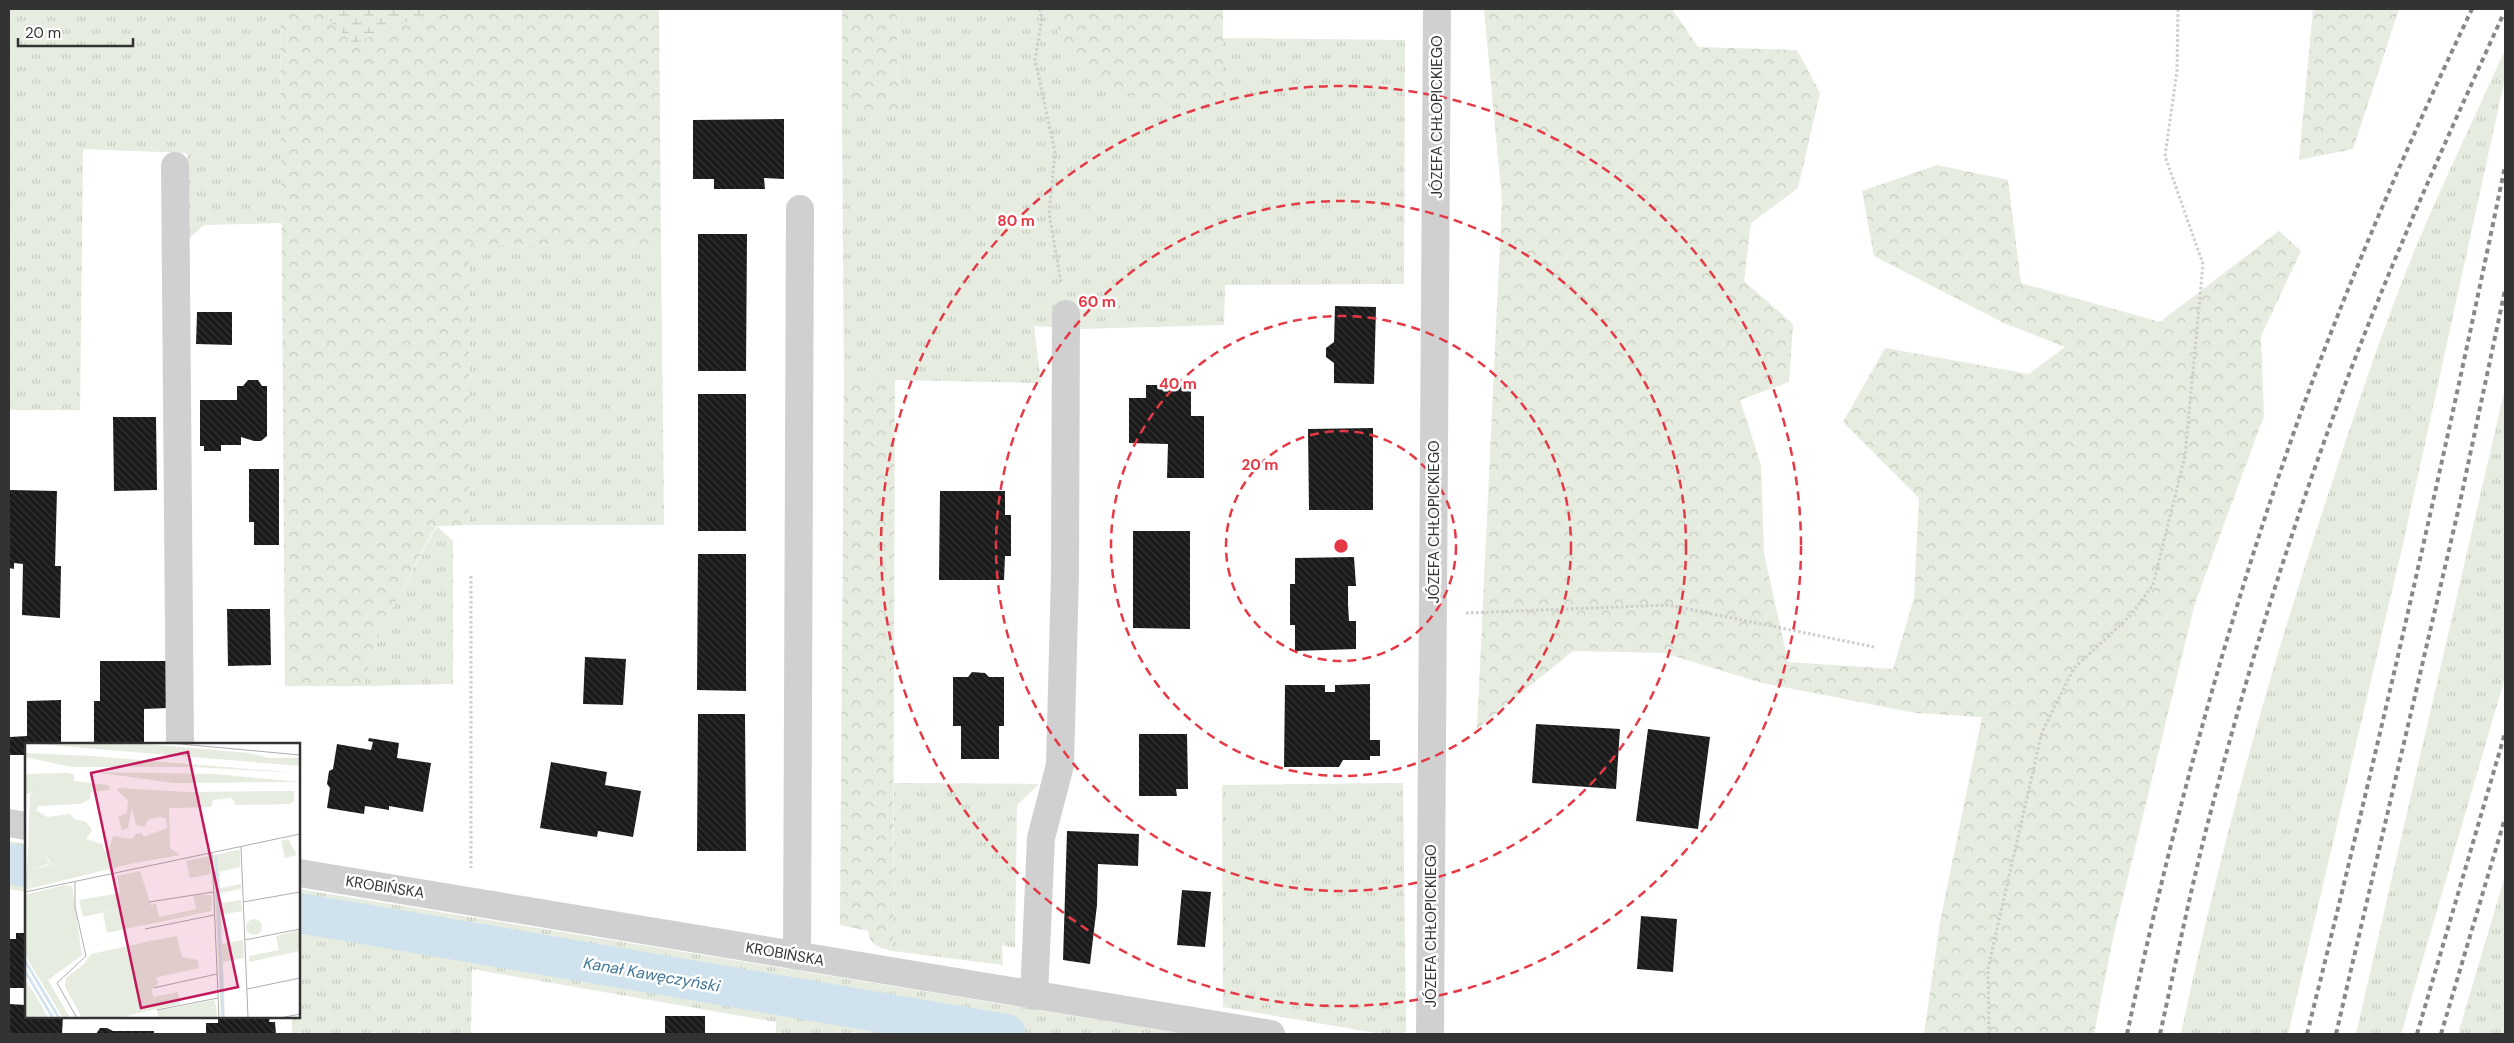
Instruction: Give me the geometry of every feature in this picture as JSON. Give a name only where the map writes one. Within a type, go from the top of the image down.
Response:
[{"type":"street","name":"JÓZEFA CHŁOPICKIEGO","points":[[1430,1034],[1437,9]]},
{"type":"street","points":[[176,166],[180,743]]},
{"type":"street","points":[[797,956],[800,209]]},
{"type":"street","points":[[1034,996],[1041,838],[1060,765],[1065,573],[1066,314]]},
{"type":"street","points":[[9,823],[25,826]]},
{"type":"street","name":"KROBIŃSKA","points":[[300,873],[1271,1034]]},
{"type":"path","points":[[1039,9],[1042,18],[1035,60],[1055,152],[1049,213],[1066,314]]},
{"type":"path","points":[[1989,1034],[1988,968],[2042,732],[2074,668],[2130,616],[2153,585],[2185,456],[2202,264],[2165,156],[2177,71],[2178,9]]},
{"type":"path","points":[[471,576],[471,902]]},
{"type":"path","points":[[1433,614],[1668,605],[1874,647]]},
{"type":"green space","points":[[9,9],[280,9],[282,223],[204,225],[189,239],[187,153],[83,149],[80,410],[9,410]]},
{"type":"green space","points":[[280,9],[659,9],[661,246],[469,245],[469,525],[436,526],[382,627],[363,686],[285,686]]},
{"type":"green space","points":[[319,9],[451,9],[403,23],[353,44]]},
{"type":"green space","points":[[842,9],[897,9],[898,110],[842,111]]},
{"type":"green space","points":[[897,9],[1058,9],[1058,39],[1223,101],[1222,38],[1405,40],[1404,284],[1225,285],[1224,325],[1080,329],[1034,326],[1041,383],[844,379],[842,111],[898,109]]},
{"type":"green space","points":[[1058,9],[1223,9],[1223,101],[1123,96],[1100,81],[1058,39]]},
{"type":"green space","points":[[1484,9],[1672,9],[1698,47],[1797,50],[1820,93],[1798,188],[1751,223],[1744,281],[1793,324],[1789,382],[1740,400],[1761,465],[1764,553],[1788,662],[1893,669],[1914,598],[1919,498],[1843,422],[1885,348],[2029,374],[2065,347],[2004,323],[1874,256],[1862,191],[1937,165],[2008,180],[2021,283],[2160,322],[2279,231],[2301,251],[2261,336],[2264,416],[2195,603],[2113,938],[2094,1034],[1924,1034],[1940,922],[1982,717],[1916,713],[1762,683],[1664,653],[1573,651],[1477,729],[1502,201]]},
{"type":"green space","points":[[2313,9],[2399,9],[2353,149],[2299,160]]},
{"type":"green space","points":[[2505,50],[2505,78],[2403,544],[2288,1034],[2181,1034],[2212,895],[2248,758],[2267,689],[2309,554],[2374,357],[2410,261]]},
{"type":"green space","points":[[469,245],[661,246],[664,525],[469,525]]},
{"type":"green space","points":[[844,379],[895,379],[893,951],[876,946],[871,940],[868,931],[840,925]]},
{"type":"green space","points":[[2505,388],[2505,677],[2401,1034],[2356,1034]]},
{"type":"green space","points":[[437,526],[453,541],[453,684],[363,686],[382,627]]},
{"type":"green space","points":[[894,783],[1039,784],[1017,805],[1015,948],[1002,945],[1003,965],[893,951]]},
{"type":"green space","points":[[1403,783],[1406,1032],[1401,1034],[1382,1034],[1223,1007],[1222,785]]},
{"type":"green space","points":[[9,841],[25,844],[25,892],[9,889]]},
{"type":"green space","points":[[2505,876],[2505,1034],[2458,1034]]},
{"type":"green space","points":[[300,889],[1185,1034],[776,1034],[776,1022],[472,969],[471,1034],[292,1034],[292,1018],[300,1018]]},
{"type":"building","points":[[784,119],[784,179],[764,178],[765,189],[714,189],[714,179],[693,179],[693,120]]},
{"type":"building","points":[[698,234],[747,234],[746,371],[698,371]]},
{"type":"building","points":[[1335,306],[1376,307],[1374,384],[1334,383],[1334,363],[1326,357],[1326,348],[1334,342]]},
{"type":"building","points":[[197,312],[232,312],[232,345],[196,344]]},
{"type":"building","points":[[248,380],[258,380],[262,386],[267,386],[267,436],[261,441],[241,437],[241,445],[221,445],[221,451],[204,451],[204,446],[200,446],[200,400],[237,400],[237,386],[243,386]]},
{"type":"building","points":[[1146,385],[1191,385],[1191,416],[1204,416],[1204,478],[1167,478],[1168,444],[1129,443],[1129,398],[1146,398]]},
{"type":"building","points":[[698,394],[746,394],[746,531],[698,531]]},
{"type":"building","points":[[113,417],[156,417],[157,490],[114,491]]},
{"type":"building","points":[[1373,428],[1373,510],[1309,510],[1308,429]]},
{"type":"building","points":[[249,469],[279,469],[279,545],[254,545],[254,522],[249,522]]},
{"type":"building","points":[[10,490],[57,491],[55,566],[61,566],[60,618],[22,615],[23,564],[14,563],[14,569],[9,568]]},
{"type":"building","points":[[940,491],[1005,491],[1005,515],[1011,515],[1011,556],[1005,556],[1004,580],[939,580]]},
{"type":"building","points":[[1133,531],[1190,531],[1190,629],[1133,628]]},
{"type":"building","points":[[698,554],[746,554],[746,691],[697,690]]},
{"type":"building","points":[[1354,557],[1356,586],[1348,586],[1348,604],[1349,621],[1356,621],[1356,649],[1295,651],[1295,625],[1290,625],[1290,584],[1295,584],[1295,558]]},
{"type":"building","points":[[227,609],[270,609],[271,665],[228,666]]},
{"type":"building","points":[[585,657],[626,659],[623,705],[583,704]]},
{"type":"building","points":[[100,661],[168,661],[168,708],[144,709],[144,743],[94,743],[94,701],[100,701]]},
{"type":"building","points":[[972,672],[985,673],[989,677],[1004,677],[1004,726],[999,726],[999,759],[961,759],[961,726],[953,726],[953,677],[968,677]]},
{"type":"building","points":[[1370,684],[1370,740],[1380,740],[1380,756],[1370,756],[1370,760],[1343,760],[1339,767],[1284,767],[1285,685],[1325,685],[1325,692],[1335,692],[1335,685]]},
{"type":"building","points":[[61,700],[61,743],[25,743],[25,755],[10,755],[10,737],[27,736],[27,701]]},
{"type":"building","points":[[698,714],[745,714],[746,851],[697,851]]},
{"type":"building","points":[[1536,724],[1620,729],[1616,789],[1532,783]]},
{"type":"building","points":[[1648,729],[1710,737],[1698,829],[1636,821]]},
{"type":"building","points":[[1139,734],[1187,734],[1188,789],[1176,789],[1177,796],[1139,796]]},
{"type":"building","points":[[369,738],[399,743],[397,758],[431,763],[423,812],[389,806],[389,810],[365,806],[364,814],[327,808],[330,788],[327,784],[329,771],[333,769],[337,744],[371,750],[373,742],[368,741]]},
{"type":"building","points":[[551,762],[607,772],[605,785],[641,791],[633,837],[598,831],[597,837],[540,828]]},
{"type":"building","points":[[1067,831],[1139,834],[1138,866],[1098,864],[1097,905],[1090,964],[1063,960]]},
{"type":"building","points":[[1182,890],[1211,892],[1205,947],[1177,945]]},
{"type":"building","points":[[1641,916],[1677,919],[1673,972],[1637,969]]},
{"type":"building","points":[[16,933],[25,933],[25,988],[9,988],[9,939],[16,939]]},
{"type":"building","points":[[9,1004],[25,1005],[25,1018],[63,1018],[62,1034],[9,1034]]},
{"type":"building","points":[[665,1016],[705,1016],[705,1034],[665,1034]]},
{"type":"building","points":[[218,1018],[270,1018],[269,1022],[275,1022],[276,1034],[206,1034],[206,1023],[218,1023]]},
{"type":"building","points":[[100,1028],[107,1028],[113,1031],[154,1031],[154,1034],[96,1034]]},
{"type":"waterway","name":"Kanał Kawęczyński","points":[[9,864],[25,867]]},
{"type":"waterway","name":"Kanał Kawęczyński","points":[[300,913],[1006,1034]]},
{"type":"railway","points":[[2127,1034],[2144,956],[2203,722],[2225,645],[2274,491],[2300,415],[2339,312],[2403,159],[2472,9]]},
{"type":"railway","points":[[2160,1034],[2212,807],[2244,689],[2280,571],[2320,454],[2379,297],[2466,95],[2503,15]]},
{"type":"railway","points":[[2307,1034],[2360,818],[2410,601],[2459,384],[2505,166]]},
{"type":"railway","points":[[2336,1034],[2459,507],[2505,290]]},
{"type":"railway","points":[[2417,1034],[2505,733]]},
{"type":"railway","points":[[2441,1034],[2505,818]]}]
